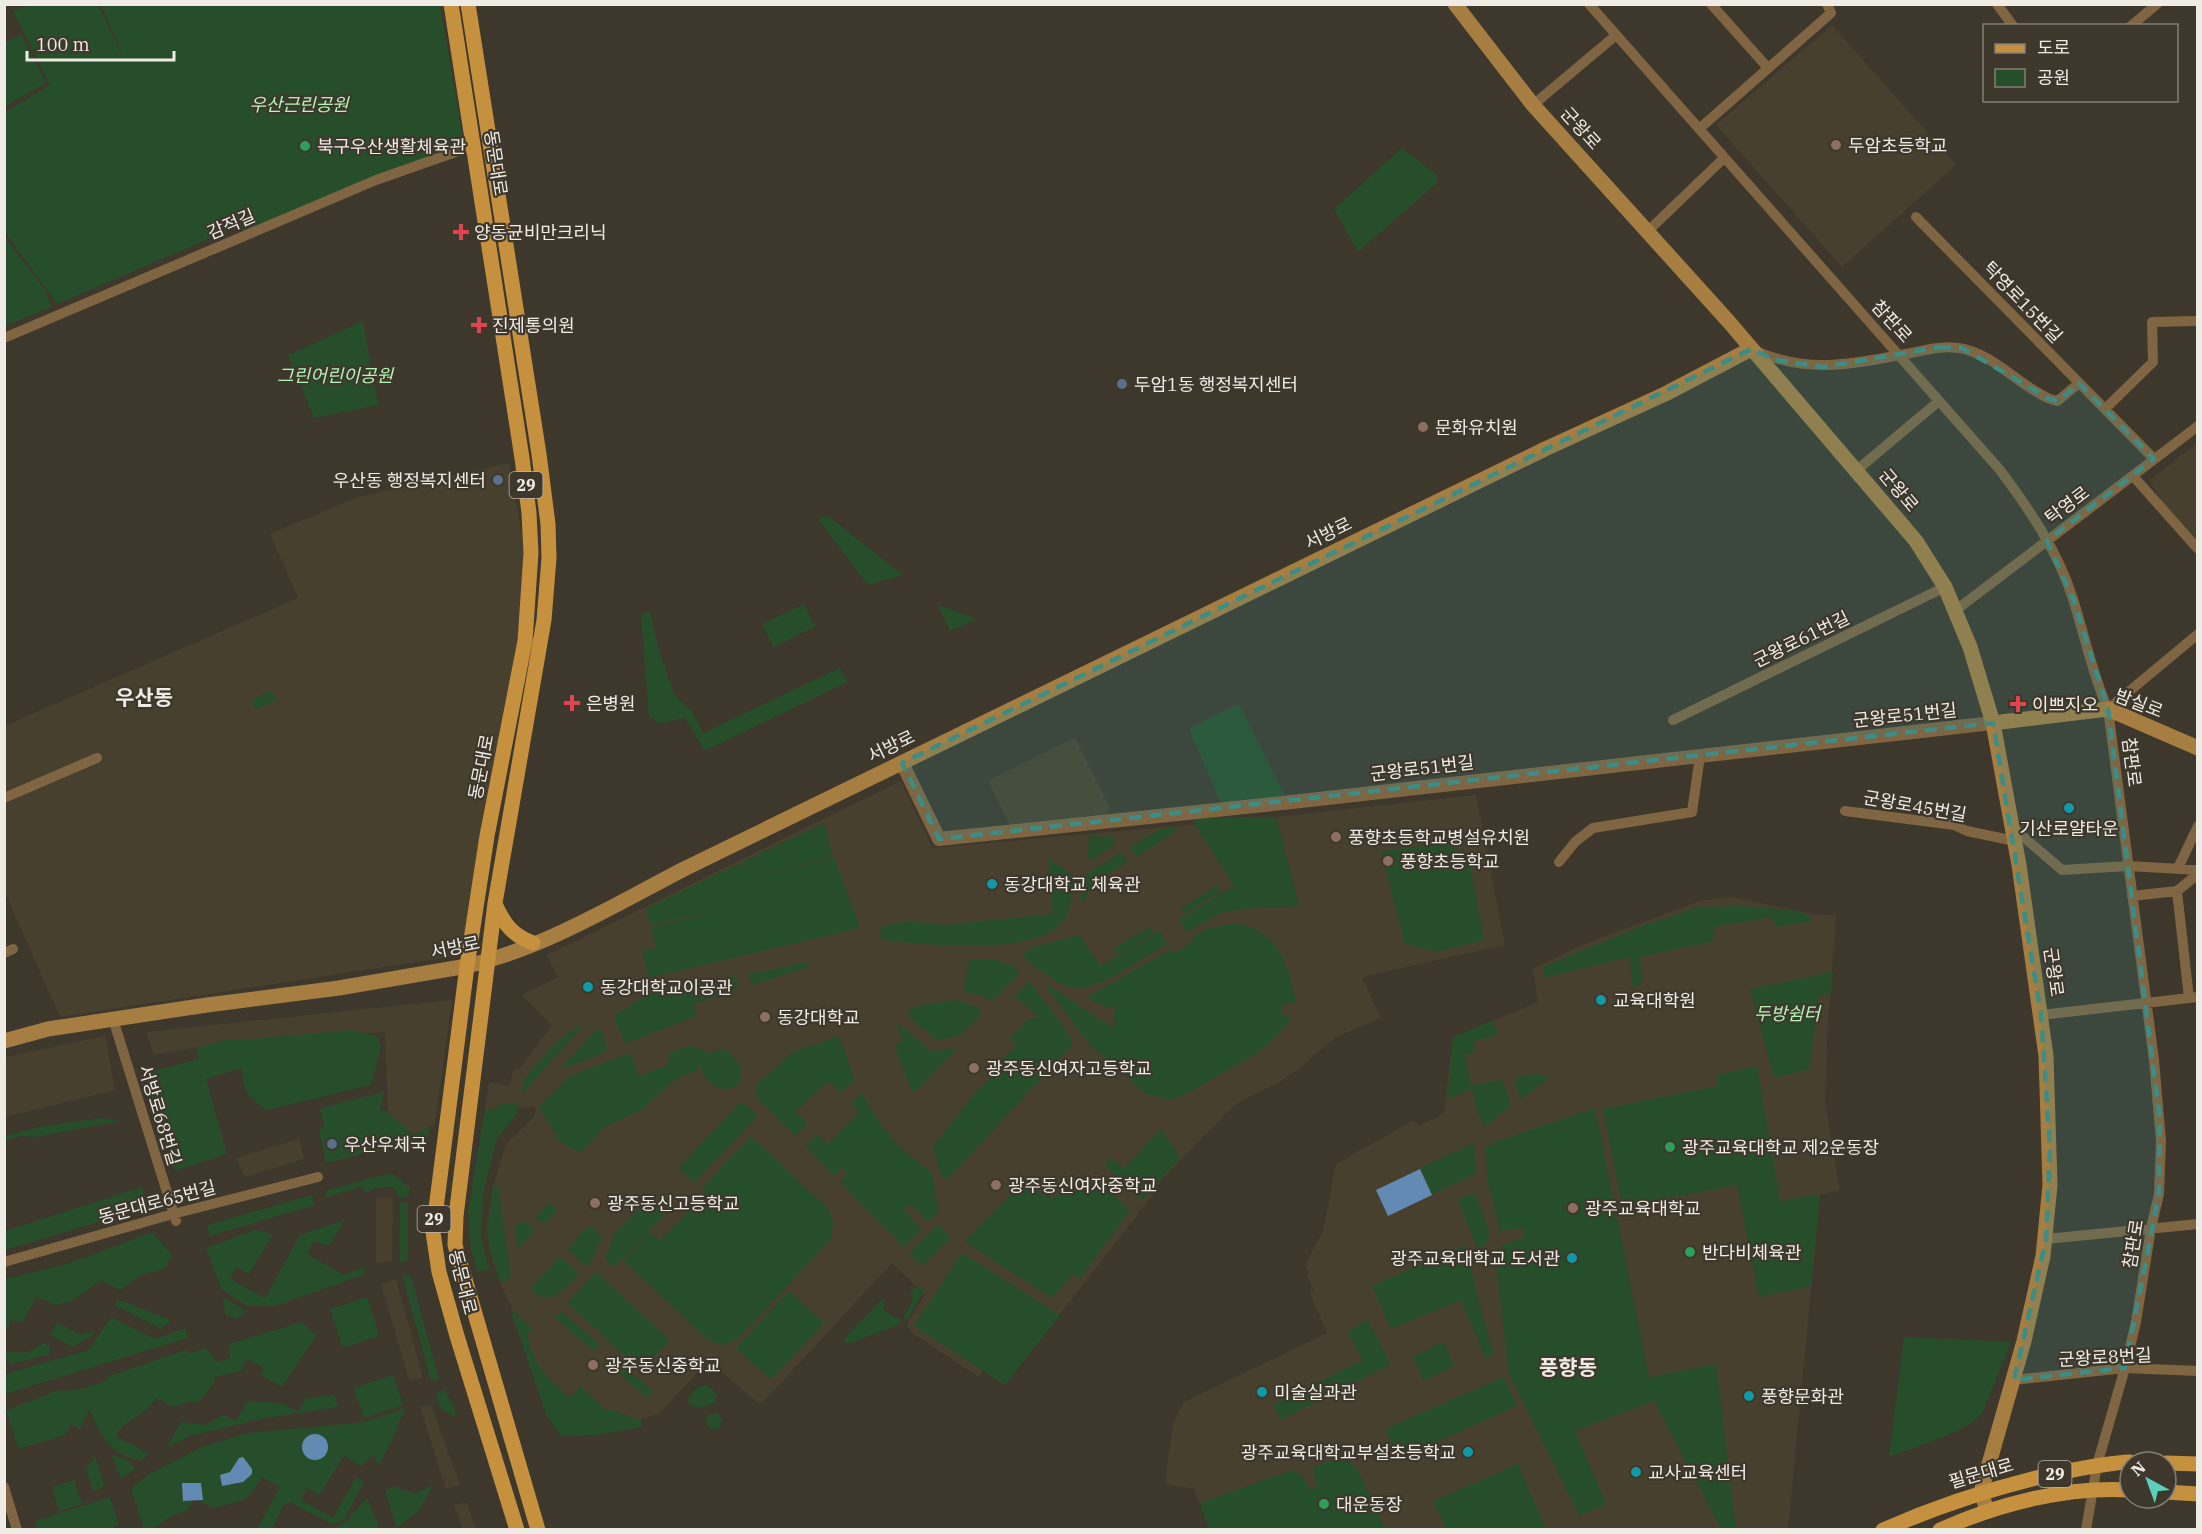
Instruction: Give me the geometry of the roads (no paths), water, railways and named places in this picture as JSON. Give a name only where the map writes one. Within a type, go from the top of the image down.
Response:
[{"type":"main road","name":"동문대로","points":[[451,4],[522,458],[531,553],[525,640],[487,836],[467,966],[433,1232],[439,1272],[451,1315],[517,1530]]},
{"type":"main road","name":"동문대로","points":[[468,4],[539,454],[548,524],[549,558],[543,630],[486,962],[456,1216],[455,1245],[538,1530]]},
{"type":"main road","name":"군왕로","points":[[1455,4],[1533,105],[1648,231],[1857,470],[1916,541],[1945,587],[1970,647],[1993,723],[2014,835],[2046,1056],[2050,1176],[2046,1239],[2014,1380],[1981,1492]]},
{"type":"main road","name":"서방로","points":[[4,1041],[48,1029],[339,988],[486,962],[559,933],[684,869],[1535,454],[1665,394],[1751,349]]},
{"type":"main road","name":"밤실로","points":[[1993,723],[2108,709],[2198,748]]},
{"type":"main road","points":[[495,903],[508,929],[515,935],[533,943]]},
{"type":"main road","name":"필문대로","points":[[1883,1530],[1936,1507],[2007,1484],[2097,1465],[2118,1463]]},
{"type":"main road","points":[[2178,1463],[2198,1464]]},
{"type":"main road","name":"필문대로","points":[[1940,1530],[1987,1510],[2093,1489],[2118,1490]]},
{"type":"main road","points":[[1981,1492],[1987,1510]]},
{"type":"main road","points":[[2178,1493],[2198,1494]]},
{"type":"street","name":"참판로","points":[[1590,4],[1615,36],[2000,470],[2047,541],[2073,598],[2098,688],[2108,709],[2154,1060],[2162,1141],[2159,1194],[2151,1228],[2142,1290],[2125,1368],[2097,1465],[2086,1530]]},
{"type":"street","points":[[1711,4],[1768,68]]},
{"type":"street","points":[[1997,4],[2012,24]]},
{"type":"street","points":[[2134,24],[2157,4]]},
{"type":"street","points":[[1698,129],[1831,13],[1829,7]]},
{"type":"street","name":"군왕로","points":[[1533,105],[1615,36]]},
{"type":"street","name":"감적길","points":[[4,338],[376,180],[473,146]]},
{"type":"street","points":[[1648,231],[1724,158]]},
{"type":"street","name":"탁영로15번길","points":[[1916,217],[2154,459]]},
{"type":"street","points":[[2105,409],[2153,362],[2152,322],[2198,321]]},
{"type":"street","points":[[1751,349],[1776,360],[1823,367],[1939,347],[1962,348],[1985,358],[2042,395],[2057,401],[2079,383]]},
{"type":"street","name":"군왕로","points":[[1857,470],[1939,401]]},
{"type":"street","name":"탁영로","points":[[1956,610],[2198,426]]},
{"type":"street","points":[[2133,476],[2198,549]]},
{"type":"street","name":"군왕로61번길","points":[[1673,720],[1945,587]]},
{"type":"street","points":[[2108,709],[2198,634]]},
{"type":"street","name":"군왕로51번길","points":[[902,763],[939,839],[1292,802],[1993,723]]},
{"type":"street","points":[[1559,862],[1575,842],[1593,828],[1692,812],[1700,756]]},
{"type":"street","points":[[4,798],[97,758]]},
{"type":"street","name":"군왕로45번길","points":[[1845,811],[1954,825],[1967,831],[2014,835]]},
{"type":"street","points":[[2178,868],[2198,826]]},
{"type":"street","points":[[2014,835],[2062,870],[2128,866],[2178,868],[2198,872]]},
{"type":"street","points":[[2132,896],[2177,891],[2198,872]]},
{"type":"street","points":[[2041,1016],[2193,998],[2177,891]]},
{"type":"street","name":"서방로68번길","points":[[113,1019],[175,1217]]},
{"type":"street","name":"동문대로65번길","points":[[4,1262],[318,1178]]},
{"type":"street","points":[[2046,1239],[2198,1224]]},
{"type":"street","name":"군왕로8번길","points":[[2014,1380],[2125,1368],[2198,1371]]},
{"type":"street","points":[[4,1487],[17,1530]]},
{"type":"water","points":[[1420,1169],[1432,1195],[1388,1216],[1376,1190]]},
{"type":"water","points":[[315,1434],[324,1438],[328,1447],[324,1456],[315,1460],[306,1456],[302,1447],[306,1438]]},
{"type":"water","points":[[243,1457],[252,1469],[252,1474],[243,1482],[222,1486],[220,1475],[230,1472],[239,1458]]},
{"type":"water","points":[[182,1483],[201,1483],[203,1500],[183,1501]]},
{"type":"place","name":"두암초등학교","points":[[1836,145]]},
{"type":"place","name":"북구우산생활체육관","points":[[305,146]]},
{"type":"place","name":"양동균비만크리닉","points":[[461,232]]},
{"type":"place","name":"진제통의원","points":[[479,325]]},
{"type":"place","name":"두암1동 행정복지센터","points":[[1122,384]]},
{"type":"place","name":"문화유치원","points":[[1423,427]]},
{"type":"place","name":"우산동 행정복지센터","points":[[498,480]]},
{"type":"place","name":"은병원","points":[[572,703]]},
{"type":"place","name":"이쁘지오","points":[[2018,704]]},
{"type":"place","name":"기산로얄타운","points":[[2069,808]]},
{"type":"place","name":"풍향초등학교병설유치원","points":[[1336,837]]},
{"type":"place","name":"풍향초등학교","points":[[1388,861]]},
{"type":"place","name":"동강대학교 체육관","points":[[992,884]]},
{"type":"place","name":"동강대학교이공관","points":[[588,987]]},
{"type":"place","name":"교육대학원","points":[[1601,1000]]},
{"type":"place","name":"동강대학교","points":[[765,1017]]},
{"type":"place","name":"광주동신여자고등학교","points":[[974,1068]]},
{"type":"place","name":"우산우체국","points":[[332,1144]]},
{"type":"place","name":"광주교육대학교 제2운동장","points":[[1670,1147]]},
{"type":"place","name":"광주동신여자중학교","points":[[996,1185]]},
{"type":"place","name":"광주동신고등학교","points":[[595,1203]]},
{"type":"place","name":"광주교육대학교","points":[[1573,1208]]},
{"type":"place","name":"반다비체육관","points":[[1690,1252]]},
{"type":"place","name":"광주교육대학교 도서관","points":[[1572,1258]]},
{"type":"place","name":"광주동신중학교","points":[[593,1365]]},
{"type":"place","name":"미술실과관","points":[[1262,1392]]},
{"type":"place","name":"풍향문화관","points":[[1749,1396]]},
{"type":"place","name":"광주교육대학교부설초등학교","points":[[1468,1452]]},
{"type":"place","name":"교사교육센터","points":[[1636,1472]]},
{"type":"place","name":"대운동장","points":[[1324,1504]]},
{"type":"district","name":"우산동","points":[[144,697]]},
{"type":"district","name":"풍향동","points":[[1568,1367]]},
{"type":"park label","name":"우산근린공원","points":[[299,104]]},
{"type":"park label","name":"그린어린이공원","points":[[335,375]]},
{"type":"park label","name":"두방쉼터","points":[[1787,1013]]}]
